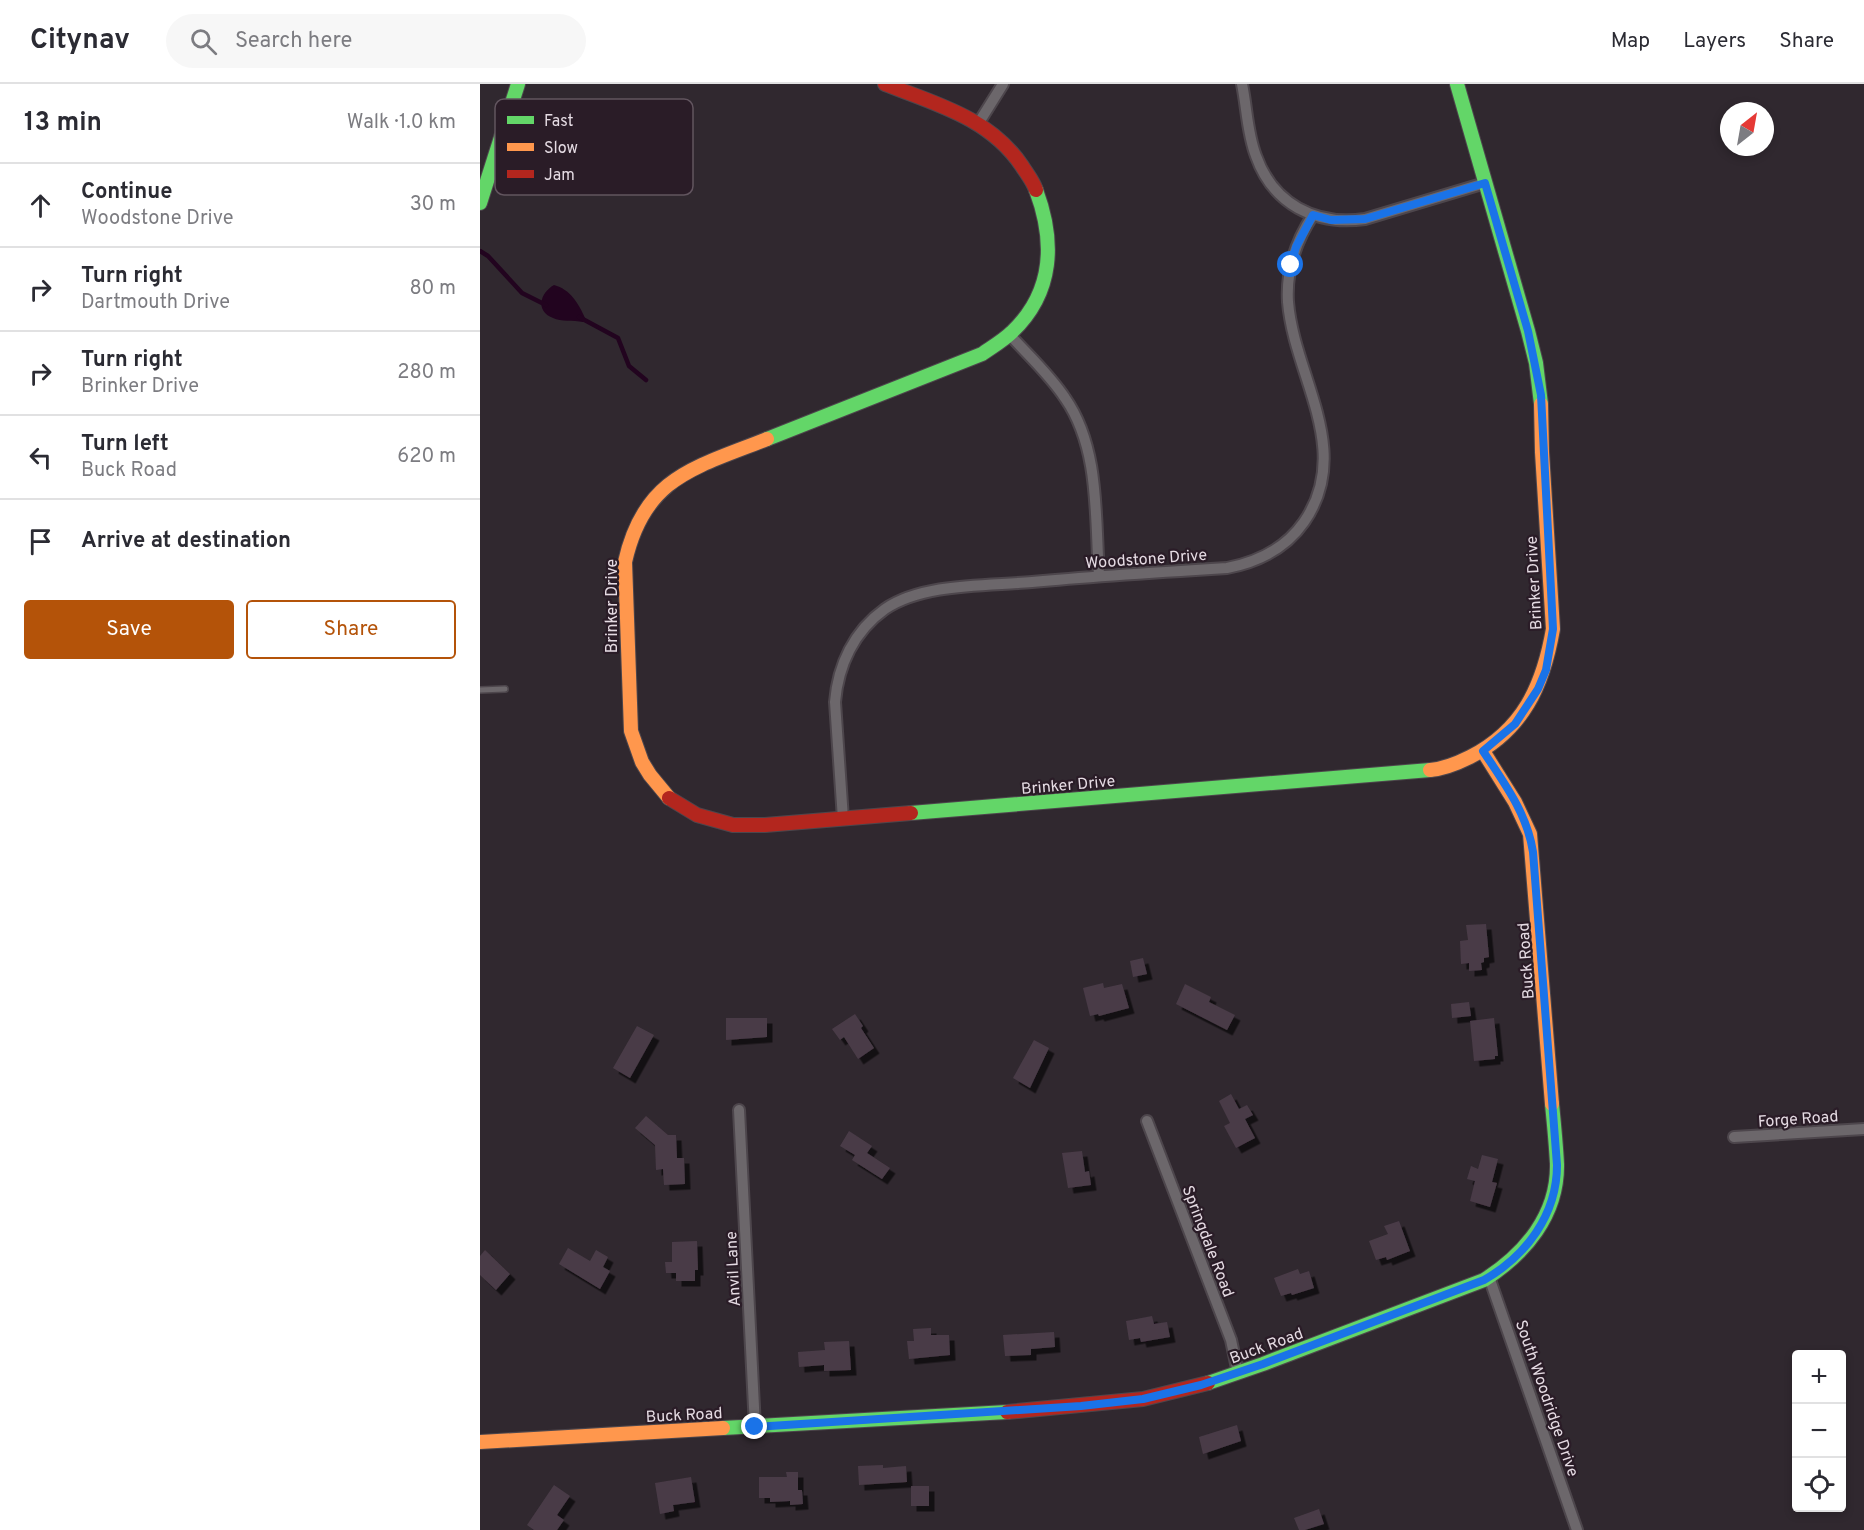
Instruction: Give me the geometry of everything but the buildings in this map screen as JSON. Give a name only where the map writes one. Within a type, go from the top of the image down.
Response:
[{"type":"street","points":[[513,99],[518,84]]},
{"type":"street","name":"Brinker Drive","points":[[885,84],[978,124],[1006,146],[1020,163],[1040,201],[1048,232],[1049,264],[1043,288],[1022,324],[982,354],[681,474],[668,483],[646,505],[629,539],[625,562],[631,731],[645,769],[659,788],[690,813],[712,822],[744,826],[843,819],[1434,770],[1483,751],[1515,724],[1533,699],[1546,670],[1553,629],[1541,395],[1528,331],[1456,84]]},
{"type":"street","points":[[978,124],[1003,84]]},
{"type":"street","points":[[1242,84],[1249,131],[1264,177],[1281,197],[1298,209],[1331,220],[1365,219],[1485,183]]},
{"type":"street","points":[[480,203],[495,156]]},
{"type":"street","name":"Woodstone Drive","points":[[843,819],[836,687],[845,657],[857,636],[867,624],[892,605],[925,593],[1099,576],[1227,568],[1257,560],[1278,548],[1295,533],[1316,501],[1323,478],[1325,455],[1323,435],[1291,319],[1288,292],[1296,247],[1313,215]]},
{"type":"street","points":[[1010,335],[1065,398],[1085,437],[1091,459],[1099,576]]},
{"type":"street","name":"Buck Road","points":[[480,1442],[1081,1406],[1143,1399],[1201,1385],[1238,1373],[1489,1277],[1517,1256],[1536,1233],[1551,1204],[1557,1165],[1530,834],[1520,810],[1483,751]]},
{"type":"street","name":"Anvil Lane","points":[[739,1110],[755,1427]]},
{"type":"street","name":"Springdale Road","points":[[1147,1121],[1231,1340],[1238,1373]]},
{"type":"street","name":"Forge Road","points":[[1734,1137],[1864,1129]]},
{"type":"street","name":"South Woodridge Drive","points":[[1489,1277],[1577,1530]]},
{"type":"lane","points":[[480,690],[505,689]]},
{"type":"shaded area","points":[[554,285],[565,290],[573,298],[585,318],[583,322],[556,319],[547,315],[541,302],[545,293]]},
{"type":"waterway","points":[[480,251],[488,256],[522,293],[546,305]]},
{"type":"waterway","points":[[579,317],[618,338],[629,366],[646,380]]},
{"type":"traffic: fast","points":[[513,99],[518,84]]},
{"type":"traffic: fast","points":[[1457,84],[1528,331],[1536,363],[1541,404]]},
{"type":"traffic: fast","points":[[480,203],[495,156]]},
{"type":"traffic: fast","points":[[767,439],[982,354],[1009,335],[1026,317],[1036,300],[1047,265],[1046,228],[1036,190]]},
{"type":"traffic: fast","points":[[911,813],[1430,770]]},
{"type":"traffic: fast","points":[[1208,1383],[1484,1280],[1499,1270],[1513,1258],[1536,1231],[1552,1200],[1557,1164],[1552,1104]]},
{"type":"traffic: fast","points":[[723,1428],[1007,1412]]},
{"type":"traffic: slow","points":[[1430,770],[1470,757],[1504,734],[1528,704],[1549,650],[1553,629],[1541,404]]},
{"type":"traffic: slow","points":[[669,798],[642,762],[631,731],[625,562],[634,534],[645,511],[659,493],[695,468],[767,439]]},
{"type":"traffic: slow","points":[[1483,751],[1515,802],[1530,834],[1552,1104]]},
{"type":"traffic: slow","points":[[480,1442],[723,1428]]},
{"type":"traffic: jam","points":[[885,84],[961,114],[978,124],[1009,150],[1022,166],[1036,190]]},
{"type":"traffic: jam","points":[[669,798],[697,815],[733,825],[765,825],[911,813]]},
{"type":"traffic: jam","points":[[1007,1412],[1143,1399],[1208,1383]]},
{"type":"route","points":[[755,1427],[1081,1406],[1143,1399],[1201,1385],[1263,1364],[1484,1280],[1517,1256],[1545,1219],[1555,1189],[1557,1165],[1533,852],[1524,817],[1483,751],[1515,724],[1528,708],[1546,670],[1551,650],[1553,607],[1542,453],[1543,417],[1536,363],[1528,331],[1485,183],[1365,219],[1331,220],[1313,215],[1296,247],[1291,265]]}]
